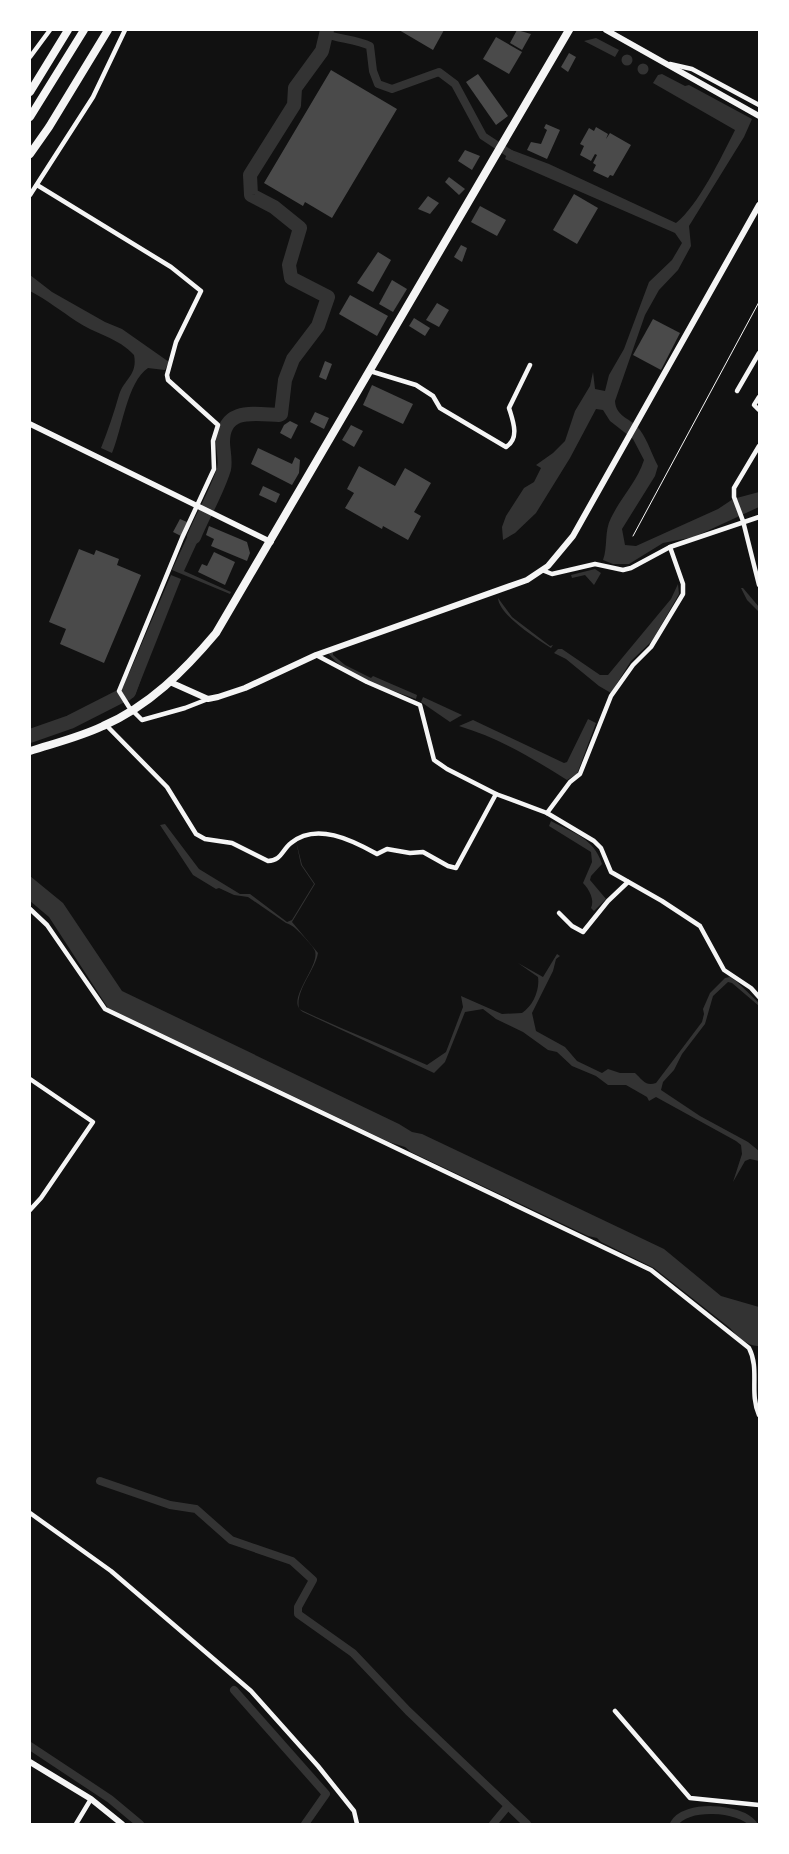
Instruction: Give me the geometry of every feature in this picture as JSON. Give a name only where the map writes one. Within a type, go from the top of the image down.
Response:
[{"type":"highway","points":[[30,92],[68,30]]},
{"type":"highway","points":[[30,110],[79,30]]},
{"type":"highway","points":[[30,117],[84,30]]},
{"type":"highway","points":[[30,154],[79,80],[108,30]]},
{"type":"highway","points":[[30,751],[76,737],[106,725],[170,682],[216,634],[502,143],[570,30]]},
{"type":"main road","points":[[606,30],[759,116]]},
{"type":"main road","points":[[170,682],[208,698],[244,688],[316,655],[527,580],[542,570],[560,553],[573,536],[759,204]]},
{"type":"main road","points":[[30,1762],[91,1800],[122,1824]]},
{"type":"street","points":[[30,56],[50,30]]},
{"type":"street","points":[[30,195],[93,97],[125,30]]},
{"type":"street","points":[[666,64],[692,69],[759,105]]},
{"type":"street","points":[[37,185],[171,267],[201,291],[176,342],[168,380],[218,425],[213,441],[214,469],[119,691],[131,709],[142,720],[185,708],[208,698]]},
{"type":"street","points":[[737,391],[759,353]]},
{"type":"street","points":[[370,371],[416,385],[433,396],[440,408],[506,447],[511,444],[514,437],[514,426],[509,408],[530,365]]},
{"type":"street","points":[[759,397],[754,405],[759,410]]},
{"type":"street","points":[[30,424],[271,542]]},
{"type":"street","points":[[759,446],[734,488],[734,497],[743,521],[759,585]]},
{"type":"street","points":[[542,570],[552,574],[595,564],[623,570],[631,568],[670,547],[759,517]]},
{"type":"street","points":[[548,813],[570,782],[580,774],[611,696],[632,665],[651,647],[683,594],[683,584],[670,547]]},
{"type":"street","points":[[754,567],[759,564]]},
{"type":"street","points":[[316,655],[367,682],[420,705],[434,760],[447,769],[496,794],[548,813],[594,841],[601,848],[611,872],[662,901],[700,926],[724,970],[751,988],[759,997]]},
{"type":"street","points":[[106,725],[167,788],[196,834],[205,839],[232,843],[268,861],[281,856],[292,842],[310,833],[317,832],[354,842],[376,854],[387,849],[410,853],[423,852],[448,866],[456,868],[496,794]]},
{"type":"street","points":[[559,913],[572,926],[583,932],[608,901],[628,882]]},
{"type":"street","points":[[30,909],[46,925],[105,1009],[651,1270],[755,1352],[754,1398],[759,1415]]},
{"type":"street","points":[[30,1079],[94,1122],[41,1198],[30,1210]]},
{"type":"street","points":[[30,1513],[111,1571],[251,1691],[354,1811],[357,1824]]},
{"type":"street","points":[[615,1711],[690,1798],[759,1804]]},
{"type":"street","points":[[76,1824],[91,1800]]},
{"type":"path","points":[[633,536],[759,302]]},
{"type":"shaded area","points":[[596,38],[619,50],[615,57],[584,41]]},
{"type":"shaded area","points":[[627,54],[633,60],[627,66],[621,60]]},
{"type":"shaded area","points":[[643,63],[649,69],[643,75],[637,69]]},
{"type":"shaded area","points":[[662,74],[685,86],[689,85],[752,119],[744,137],[689,226],[691,246],[678,270],[659,290],[645,315],[615,401],[618,411],[637,426],[643,434],[658,466],[655,476],[622,529],[625,545],[636,546],[718,509],[733,499],[759,492],[759,507],[694,537],[663,543],[629,564],[613,564],[603,560],[609,523],[644,460],[633,439],[610,421],[603,410],[596,409],[570,458],[536,513],[515,533],[503,540],[502,527],[506,516],[524,488],[534,482],[541,468],[536,465],[553,453],[565,441],[575,411],[590,386],[593,372],[595,389],[605,391],[609,375],[624,349],[649,282],[672,260],[682,243],[675,233],[505,159],[509,149],[549,164],[676,223],[693,205],[701,193],[735,130],[653,83],[658,75]]},
{"type":"shaded area","points":[[30,275],[52,292],[105,322],[122,329],[169,362],[165,370],[148,368],[135,384],[112,453],[101,448],[121,390],[134,367],[134,355],[121,344],[83,325],[30,291]]},
{"type":"shaded area","points":[[196,518],[206,523],[184,571],[231,592],[230,594],[172,570]]},
{"type":"shaded area","points":[[595,569],[601,573],[594,585],[585,575],[572,578],[571,575]]},
{"type":"shaded area","points":[[171,575],[181,579],[135,695],[129,701],[122,690]]},
{"type":"shaded area","points":[[678,584],[679,594],[652,641],[631,661],[611,693],[599,686],[566,659],[554,653],[558,649],[562,649],[600,675],[608,675],[671,599]]},
{"type":"shaded area","points":[[741,588],[759,607],[759,612],[747,600]]},
{"type":"shaded area","points":[[498,598],[512,617],[550,646],[553,645],[551,648],[511,619],[500,605]]},
{"type":"shaded area","points":[[349,645],[333,653],[333,655],[345,665],[371,678],[373,676],[417,695],[416,699],[356,675],[335,661],[328,653]]},
{"type":"shaded area","points":[[423,697],[462,715],[450,722],[421,702]]},
{"type":"shaded area","points":[[588,719],[596,723],[577,774],[567,780],[528,756],[502,743],[459,726],[473,720],[564,763],[567,762]]},
{"type":"shaded area","points":[[551,821],[582,837],[594,848],[598,855],[602,864],[591,876],[590,880],[606,899],[594,911],[591,908],[591,895],[583,883],[592,862],[591,852],[549,826]]},
{"type":"shaded area","points":[[165,824],[199,869],[240,894],[250,894],[287,922],[292,920],[314,884],[301,865],[296,841],[302,865],[315,884],[292,922],[312,946],[294,927],[248,897],[234,895],[219,888],[216,889],[193,875],[160,825]]},
{"type":"shaded area","points":[[30,876],[63,903],[122,991],[399,1124],[412,1132],[422,1134],[664,1249],[721,1296],[759,1307],[759,1346],[751,1345],[743,1340],[654,1268],[601,1242],[597,1238],[588,1236],[411,1152],[405,1147],[389,1142],[108,1008],[49,917],[30,901]]},
{"type":"shaded area","points":[[313,947],[318,953],[313,967],[302,988],[315,958]]},
{"type":"shaded area","points":[[557,954],[560,956],[556,959],[553,971],[532,1013],[536,1031],[565,1047],[577,1061],[602,1073],[608,1069],[620,1073],[635,1073],[644,1082],[652,1084],[656,1083],[702,1022],[703,1009],[710,993],[725,978],[730,977],[759,1003],[759,1006],[732,983],[728,982],[713,996],[705,1024],[682,1054],[674,1070],[663,1082],[661,1090],[700,1116],[748,1142],[759,1151],[759,1161],[750,1159],[745,1161],[733,1182],[742,1154],[741,1145],[736,1141],[656,1097],[649,1101],[647,1097],[626,1085],[608,1085],[596,1076],[572,1066],[557,1052],[548,1050],[523,1032],[496,1019],[483,1009],[465,1012],[445,1062],[434,1073],[301,1010],[427,1065],[446,1052],[463,1007],[461,996],[502,1014],[522,1013],[535,997],[538,977],[518,963],[543,977]]},
{"type":"shaded area","points":[[302,988],[299,1008],[298,1000]]},
{"type":"building","points":[[399,30],[444,30],[433,50]]},
{"type":"building","points":[[517,30],[531,34],[522,50],[510,43]]},
{"type":"building","points":[[496,37],[522,52],[509,74],[483,59]]},
{"type":"building","points":[[569,53],[576,57],[568,72],[561,67]]},
{"type":"building","points":[[331,70],[397,109],[332,218],[305,202],[303,206],[264,183]]},
{"type":"building","points":[[478,74],[508,116],[496,125],[466,82]]},
{"type":"building","points":[[546,124],[560,130],[547,159],[527,150],[531,142],[541,144],[547,130],[544,128]]},
{"type":"building","points":[[596,127],[608,134],[606,139],[610,133],[631,145],[613,176],[610,175],[608,178],[593,171],[596,165],[593,163],[597,155],[595,154],[591,161],[580,155],[584,146],[580,144],[589,128],[594,131]]},
{"type":"building","points":[[465,150],[480,156],[472,170],[458,161]]},
{"type":"building","points":[[449,177],[465,189],[459,195],[445,182]]},
{"type":"building","points":[[574,194],[598,208],[577,244],[553,230]]},
{"type":"building","points":[[428,196],[439,203],[430,214],[418,209]]},
{"type":"building","points":[[480,206],[506,220],[497,236],[471,222]]},
{"type":"building","points":[[461,245],[467,248],[462,262],[454,257]]},
{"type":"building","points":[[378,252],[391,260],[373,292],[357,283]]},
{"type":"building","points":[[392,280],[407,289],[393,312],[379,304]]},
{"type":"building","points":[[350,295],[388,316],[377,336],[339,314]]},
{"type":"building","points":[[437,303],[449,310],[439,327],[426,320]]},
{"type":"building","points":[[414,318],[430,328],[425,336],[409,326]]},
{"type":"building","points":[[653,319],[680,333],[661,370],[633,355]]},
{"type":"building","points":[[325,361],[332,364],[326,380],[319,377]]},
{"type":"building","points":[[372,385],[413,404],[403,424],[363,405]]},
{"type":"building","points":[[315,412],[329,418],[324,429],[310,422]]},
{"type":"building","points":[[290,421],[298,425],[291,439],[280,433],[284,425]]},
{"type":"building","points":[[351,425],[363,431],[354,447],[342,440]]},
{"type":"building","points":[[258,448],[292,464],[295,457],[300,460],[299,473],[292,485],[251,464]]},
{"type":"building","points":[[359,466],[395,486],[405,468],[431,483],[414,512],[421,516],[408,540],[383,526],[382,529],[345,508],[354,493],[347,489]]},
{"type":"building","points":[[263,486],[280,494],[276,503],[259,495]]},
{"type":"building","points":[[180,519],[187,522],[181,536],[173,532]]},
{"type":"building","points":[[209,526],[247,542],[250,553],[247,561],[211,546],[214,539],[206,535]]},
{"type":"building","points":[[79,549],[94,555],[96,550],[119,559],[117,565],[141,575],[104,663],[60,644],[66,629],[49,622]]},
{"type":"building","points":[[214,552],[235,562],[225,585],[198,572],[202,564],[207,566]]},
{"type":"waterway","points":[[194,537],[224,469],[223,442],[224,431],[228,423],[242,415],[281,414],[285,380],[293,359],[318,326],[328,297],[291,278],[289,265],[300,228],[274,207],[251,195],[250,175],[294,105],[295,88],[322,51],[327,30]]},
{"type":"waterway","points":[[325,34],[370,46],[373,71],[378,84],[392,89],[439,72],[455,84],[483,136],[515,157]]},
{"type":"waterway","points":[[30,736],[70,722],[129,692],[134,678]]},
{"type":"waterway","points":[[100,1481],[170,1505],[196,1509],[231,1540],[292,1561],[313,1580],[298,1607],[298,1614],[353,1653],[408,1711],[527,1824]]},
{"type":"waterway","points":[[234,1690],[326,1794],[305,1824]]},
{"type":"waterway","points":[[30,1746],[110,1799],[140,1824]]},
{"type":"waterway","points":[[493,1824],[507,1807]]},
{"type":"waterway","points":[[674,1824],[689,1813],[713,1810],[737,1814],[753,1824]]}]
